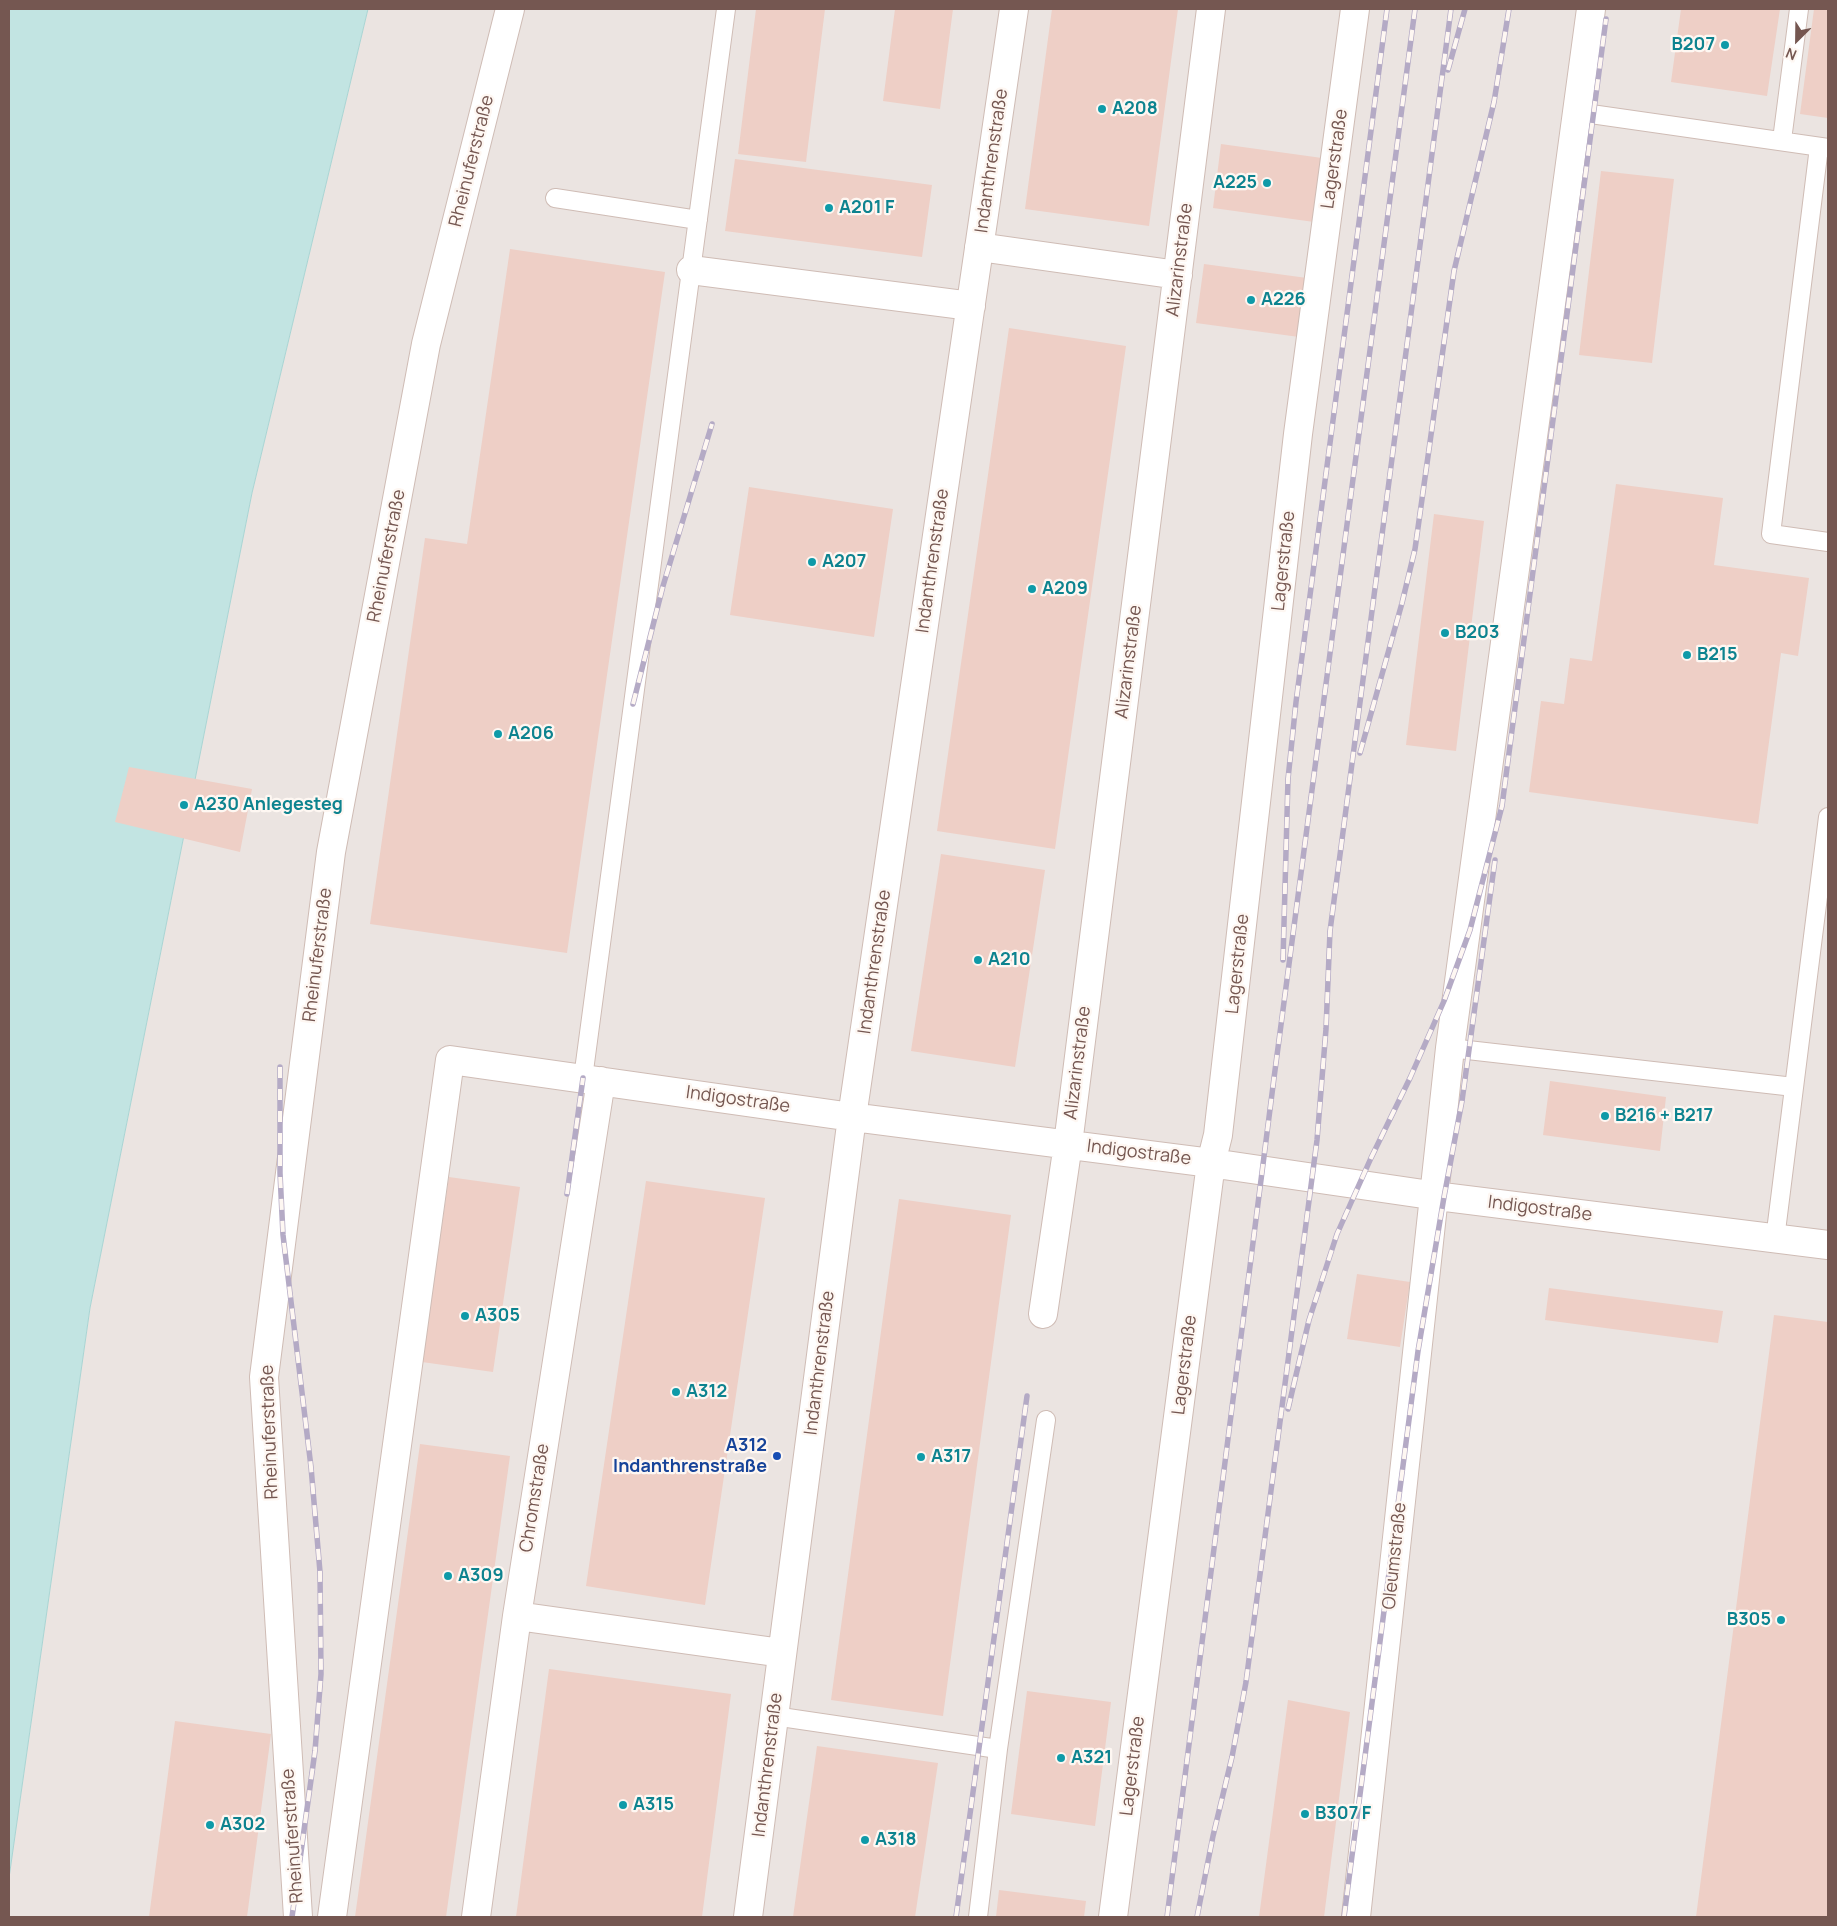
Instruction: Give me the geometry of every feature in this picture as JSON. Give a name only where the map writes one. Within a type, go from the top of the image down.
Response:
[{"type":"street","name":"Rheinuferstraße","points":[[298,1917],[264,1378],[331,852],[426,344],[510,9]]},
{"type":"street","name":"Indanthrenstraße","points":[[748,1917],[852,1117],[1014,9]]},
{"type":"street","name":"Alizarinstraße","points":[[1043,1314],[1068,1144],[1211,9]]},
{"type":"street","name":"Lagerstraße","points":[[1114,1917],[1212,1163],[1218,1135],[1298,434],[1355,9]]},
{"type":"street","name":"Oleumstraße","points":[[1356,1917],[1450,1048],[1591,9]]},
{"type":"street","points":[[979,247],[1178,274]]},
{"type":"street","points":[[691,270],[971,306]]},
{"type":"street","name":"Indigostraße","points":[[332,1917],[450,1060],[852,1117],[1212,1163],[1435,1196],[1828,1245]]},
{"type":"street","name":"Chromstraße","points":[[476,1917],[592,1080]]},
{"type":"street","points":[[517,1616],[782,1652]]},
{"type":"lane","points":[[592,1080],[691,270],[726,9]]},
{"type":"lane","points":[[1782,140],[1799,9]]},
{"type":"lane","points":[[1577,112],[1824,147],[1771,534],[1828,542]]},
{"type":"lane","points":[[555,198],[698,220]]},
{"type":"lane","points":[[1775,1238],[1828,817]]},
{"type":"lane","points":[[1450,1048],[1794,1086]]},
{"type":"lane","points":[[978,1917],[998,1750],[1046,1420]]},
{"type":"lane","points":[[774,1716],[998,1750]]},
{"type":"shaded area","points":[[368,9],[1828,9],[1828,1917],[9,1917],[9,1878],[90,1308],[252,493]]},
{"type":"water","points":[[9,9],[368,9],[252,493],[90,1308],[9,1878]]},
{"type":"building","name":"A201 F","points":[[756,9],[825,9],[806,162],[738,154]]},
{"type":"building","points":[[895,9],[953,9],[940,109],[883,101]]},
{"type":"building","name":"A208","points":[[1052,9],[1178,9],[1149,226],[1025,209]]},
{"type":"building","name":"B207","points":[[1681,9],[1780,9],[1767,96],[1671,82]]},
{"type":"building","points":[[1814,9],[1828,9],[1828,118],[1800,114]]},
{"type":"building","name":"A225","points":[[1221,144],[1322,158],[1314,222],[1213,208]]},
{"type":"building","name":"A201 F","points":[[735,159],[932,185],[922,257],[725,231]]},
{"type":"building","points":[[1601,171],[1674,179],[1652,363],[1579,355]]},
{"type":"building","name":"A206","points":[[510,249],[665,272],[567,953],[370,924],[425,538],[467,544]]},
{"type":"building","name":"A226","points":[[1204,264],[1307,278],[1299,337],[1196,323]]},
{"type":"building","name":"A209","points":[[1009,328],[1126,346],[1055,849],[937,831]]},
{"type":"building","name":"B215","points":[[1616,484],[1723,498],[1714,565],[1809,578],[1798,656],[1781,653],[1758,824],[1529,792],[1541,701],[1564,704],[1570,658],[1592,661]]},
{"type":"building","name":"A207","points":[[749,487],[893,509],[874,637],[730,615]]},
{"type":"building","name":"B203","points":[[1434,514],[1484,521],[1456,751],[1406,745]]},
{"type":"building","name":"A230 Anlegesteg","points":[[129,767],[252,789],[240,852],[115,822]]},
{"type":"building","name":"A210","points":[[941,854],[1045,870],[1015,1067],[911,1051]]},
{"type":"building","name":"B216 + B217","points":[[1550,1081],[1666,1097],[1660,1151],[1543,1135]]},
{"type":"building","name":"A305","points":[[449,1177],[520,1187],[493,1372],[422,1362]]},
{"type":"building","name":"A312","points":[[646,1181],[765,1198],[705,1605],[586,1586]]},
{"type":"building","name":"A317","points":[[899,1199],[1011,1215],[943,1716],[831,1700]]},
{"type":"building","points":[[1357,1274],[1410,1282],[1400,1347],[1347,1339]]},
{"type":"building","points":[[1549,1288],[1723,1311],[1718,1343],[1545,1320]]},
{"type":"building","name":"B305","points":[[1774,1315],[1828,1322],[1828,1917],[1696,1917]]},
{"type":"building","name":"A309","points":[[420,1444],[510,1456],[446,1917],[355,1917]]},
{"type":"building","name":"A315","points":[[549,1669],[731,1694],[702,1917],[516,1917]]},
{"type":"building","name":"A321","points":[[1027,1691],[1111,1702],[1095,1826],[1011,1814]]},
{"type":"building","name":"B307 F","points":[[1288,1700],[1350,1712],[1324,1917],[1259,1917]]},
{"type":"building","name":"A302","points":[[175,1721],[271,1734],[247,1917],[149,1917]]},
{"type":"building","name":"A318","points":[[817,1746],[938,1763],[915,1917],[793,1917]]},
{"type":"building","points":[[999,1890],[1086,1901],[1084,1917],[996,1917]]},
{"type":"railway","points":[[1283,960],[1288,779],[1296,702],[1387,9]]},
{"type":"railway","points":[[1167,1917],[1274,1078],[1415,9]]},
{"type":"railway","points":[[1197,1917],[1213,1836],[1232,1757],[1246,1682],[1317,1140],[1326,1029],[1330,931],[1451,9]]},
{"type":"railway","points":[[1448,70],[1465,9]]},
{"type":"railway","points":[[1360,753],[1402,603],[1415,549],[1454,271],[1494,102],[1509,9]]},
{"type":"railway","points":[[1288,1409],[1309,1320],[1337,1234],[1444,1001],[1470,930],[1502,806],[1606,19]]},
{"type":"railway","points":[[633,704],[663,586],[712,424]]},
{"type":"railway","points":[[1344,1917],[1418,1351],[1462,1101],[1495,860]]},
{"type":"railway","points":[[280,1067],[280,1173],[283,1235],[311,1467],[320,1572],[321,1674],[315,1751],[292,1917]]},
{"type":"railway","points":[[567,1194],[583,1078]]},
{"type":"railway","points":[[956,1917],[1027,1396]]},
{"type":"place","name":"B207","points":[[1725,45]]},
{"type":"place","name":"A208","points":[[1102,109]]},
{"type":"place","name":"A225","points":[[1267,183]]},
{"type":"place","name":"A201 F","points":[[829,208]]},
{"type":"place","name":"A226","points":[[1251,300]]},
{"type":"place","name":"A207","points":[[812,562]]},
{"type":"place","name":"A209","points":[[1032,589]]},
{"type":"place","name":"B203","points":[[1445,633]]},
{"type":"place","name":"B215","points":[[1687,655]]},
{"type":"place","name":"A206","points":[[498,734]]},
{"type":"place","name":"A230 Anlegesteg","points":[[184,805]]},
{"type":"place","name":"A210","points":[[978,960]]},
{"type":"place","name":"B216 + B217","points":[[1605,1116]]},
{"type":"place","name":"A305","points":[[465,1316]]},
{"type":"place","name":"A312","points":[[676,1392]]},
{"type":"place","name":"A312 Indanthrenstraße","points":[[777,1456]]},
{"type":"place","name":"A317","points":[[921,1457]]},
{"type":"place","name":"A309","points":[[448,1576]]},
{"type":"place","name":"B305","points":[[1781,1620]]},
{"type":"place","name":"A321","points":[[1061,1758]]},
{"type":"place","name":"A315","points":[[623,1805]]},
{"type":"place","name":"B307 F","points":[[1305,1814]]},
{"type":"place","name":"A302","points":[[210,1825]]},
{"type":"place","name":"A318","points":[[865,1840]]}]
